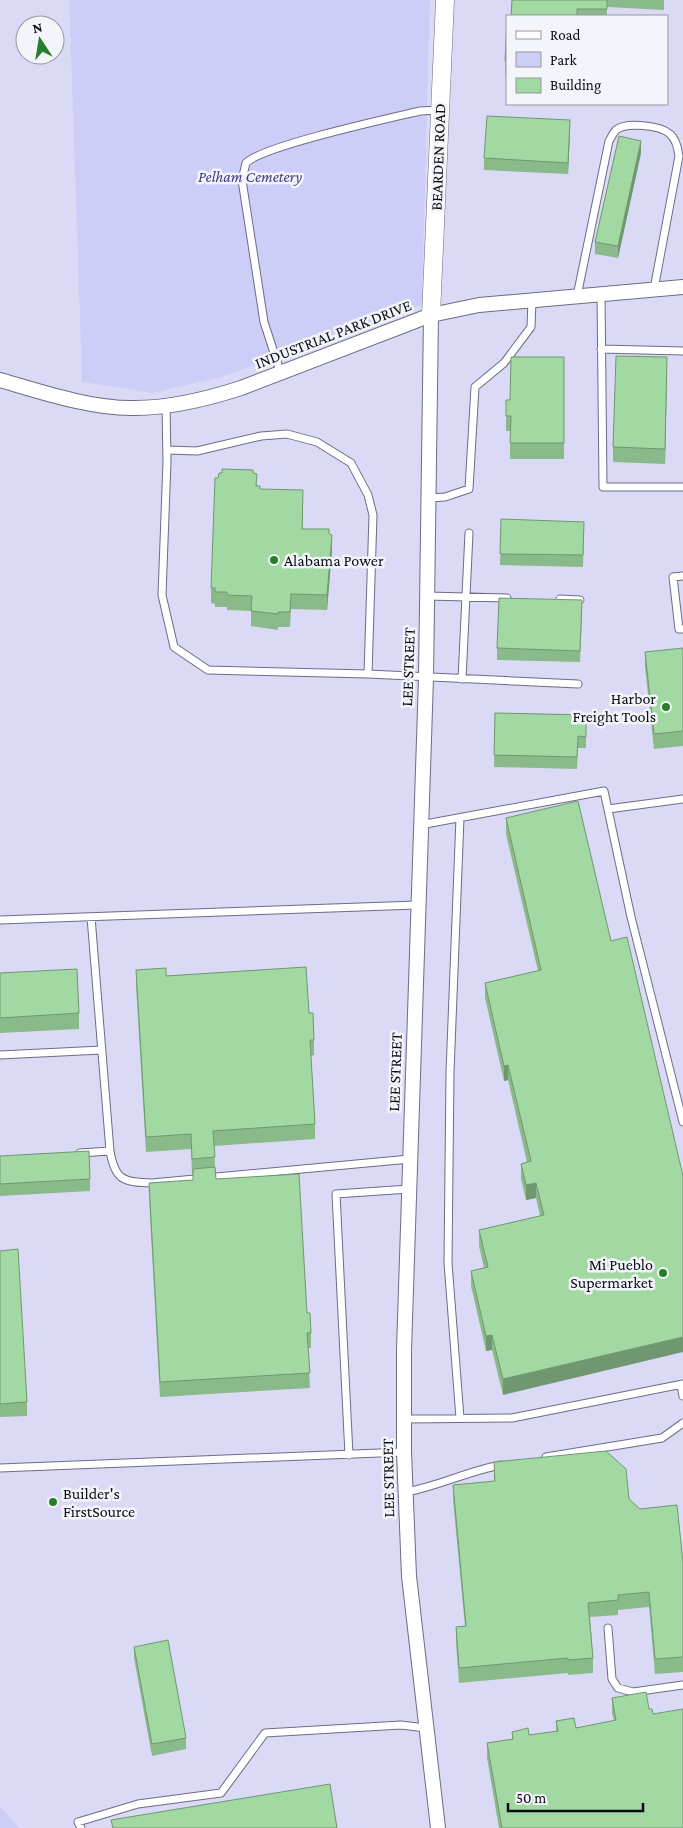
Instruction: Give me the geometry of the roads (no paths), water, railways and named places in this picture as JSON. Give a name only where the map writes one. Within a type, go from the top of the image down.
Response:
[{"type":"street","name":"BEARDEN ROAD","points":[[431,315],[445,0]]},
{"type":"street","name":"INDUSTRIAL PARK DRIVE","points":[[0,380],[36,391],[121,408],[166,405],[209,398],[281,374],[431,315],[479,305],[683,286]]},
{"type":"street","name":"LEE STREET","points":[[431,315],[426,678],[417,905],[404,1452],[409,1576],[438,1828]]},
{"type":"lane","points":[[281,374],[264,322],[242,180],[246,163],[258,154],[281,147],[420,111],[440,110]]},
{"type":"lane","points":[[577,296],[609,141],[615,131],[625,126],[647,126],[670,133],[676,143],[679,156],[654,289]]},
{"type":"lane","points":[[601,294],[603,487],[683,487]]},
{"type":"lane","points":[[429,498],[445,497],[469,489],[476,387],[504,363],[531,327],[532,299]]},
{"type":"lane","points":[[601,349],[683,350]]},
{"type":"lane","points":[[166,405],[167,450],[162,594],[174,647],[208,670],[368,674],[462,680],[578,684]]},
{"type":"lane","points":[[167,450],[197,451],[261,436],[287,434],[317,442],[350,462],[368,495],[374,515],[368,674]]},
{"type":"lane","points":[[462,680],[469,534]]},
{"type":"lane","points":[[683,576],[673,577],[679,629],[683,629]]},
{"type":"lane","points":[[427,596],[514,598]]},
{"type":"lane","points":[[552,599],[580,600]]},
{"type":"lane","points":[[420,825],[604,791],[632,917],[683,1122]]},
{"type":"lane","points":[[608,809],[683,798]]},
{"type":"lane","points":[[460,818],[450,1072],[448,1263],[460,1418]]},
{"type":"lane","points":[[0,920],[417,905]]},
{"type":"lane","points":[[91,916],[110,1151],[113,1168],[120,1177],[131,1183],[152,1183],[410,1159]]},
{"type":"lane","points":[[0,1055],[102,1050]]},
{"type":"lane","points":[[74,1153],[110,1151]]},
{"type":"lane","points":[[349,1454],[336,1194],[409,1190]]},
{"type":"lane","points":[[404,1419],[512,1418],[682,1384],[683,1396]]},
{"type":"lane","points":[[540,1459],[662,1438],[683,1423]]},
{"type":"lane","points":[[0,1468],[404,1452]]},
{"type":"lane","points":[[406,1492],[428,1488],[483,1468],[511,1464]]},
{"type":"lane","points":[[608,1628],[612,1678],[618,1688],[633,1692],[683,1685]]},
{"type":"lane","points":[[81,1828],[78,1822],[138,1804],[221,1793],[264,1733],[400,1725],[426,1728]]},
{"type":"place","name":"Alabama Power","points":[[274,560]]},
{"type":"place","name":"Harbor Freight Tools","points":[[666,707]]},
{"type":"place","name":"Mi Pueblo Supermarket","points":[[663,1273]]},
{"type":"place","name":"Builder's FirstSource","points":[[53,1502]]},
{"type":"park label","name":"Pelham Cemetery","points":[[250,176]]}]
